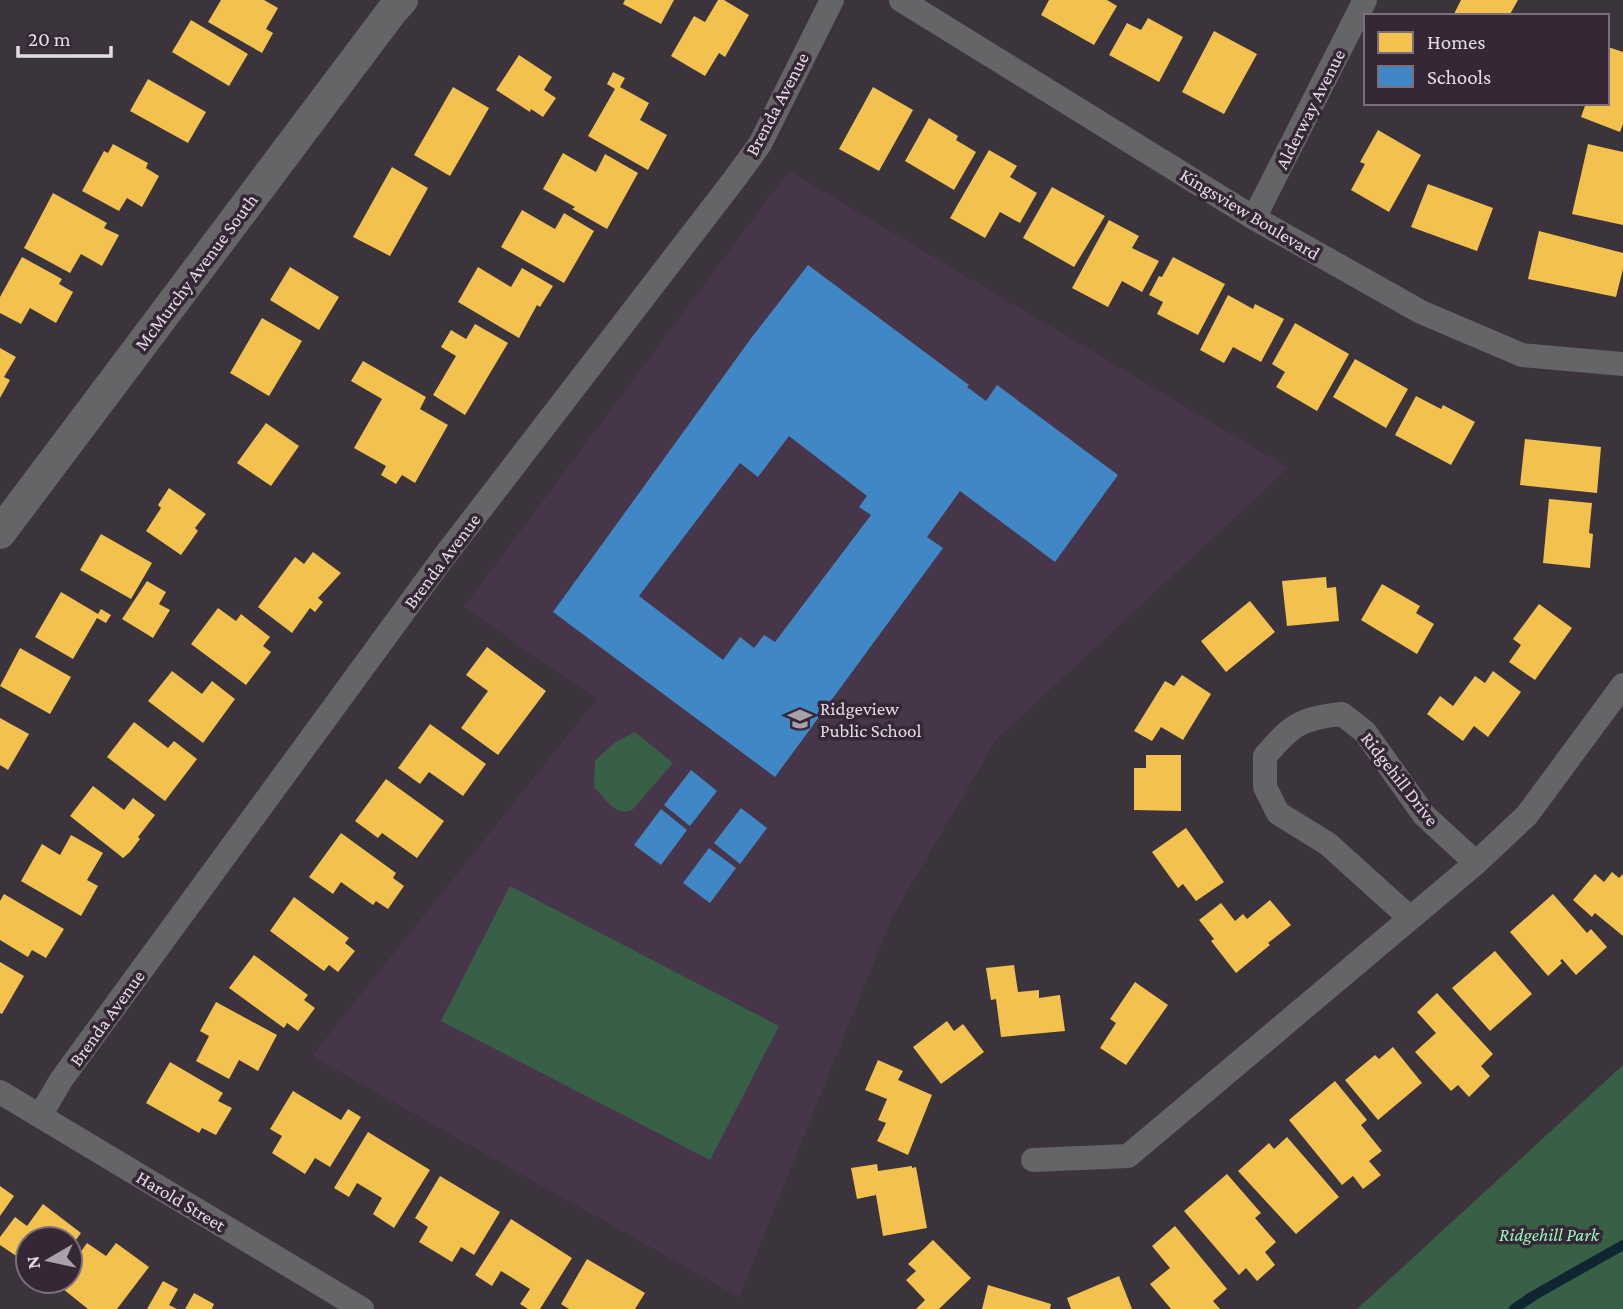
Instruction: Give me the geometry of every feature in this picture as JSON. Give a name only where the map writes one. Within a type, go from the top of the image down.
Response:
[{"type":"street","name":"Brenda Avenue","points":[[40,1116],[61,1080],[443,558],[760,144],[832,0]]},
{"type":"street","name":"Kingsview Boulevard","points":[[901,0],[1254,218],[1421,312],[1522,355],[1623,364]]},
{"type":"street","name":"Alderway Avenue","points":[[1254,218],[1365,0]]},
{"type":"street","name":"McMurchy Avenue South","points":[[0,533],[397,4]]},
{"type":"street","points":[[1033,1160],[1128,1156],[1476,863],[1528,815],[1623,685]]},
{"type":"street","name":"Ridgehill Drive","points":[[1410,918],[1328,844],[1278,813],[1265,787],[1265,757],[1288,730],[1316,717],[1342,714],[1365,732],[1424,815],[1476,863]]},
{"type":"street","name":"Harold Street","points":[[0,1093],[362,1309]]},
{"type":"shaded area","name":"Ridgeview Public School","points":[[789,171],[1288,468],[996,740],[892,917],[739,1297],[312,1056],[597,699],[464,607]]},
{"type":"green space","points":[[635,732],[673,763],[632,810],[620,811],[594,787],[595,761],[614,743]]},
{"type":"green space","points":[[510,886],[779,1026],[710,1160],[441,1021]]},
{"type":"green space","name":"Ridgehill Park","points":[[1623,1065],[1623,1309],[1357,1309]]},
{"type":"building: Homes","points":[[221,0],[264,0],[278,8],[266,29],[273,33],[262,53],[208,22]]},
{"type":"building: Homes","points":[[625,0],[674,0],[661,24],[623,4]]},
{"type":"building: Homes","points":[[718,0],[724,0],[749,15],[725,57],[719,53],[705,76],[671,56],[694,16],[705,22]]},
{"type":"building: Homes","points":[[1049,0],[1107,0],[1117,6],[1094,45],[1041,15]]},
{"type":"building: Homes","points":[[1461,0],[1518,0],[1510,14],[1454,14]]},
{"type":"building: Homes","points":[[1148,18],[1183,37],[1159,82],[1109,55],[1127,23],[1141,30]]},
{"type":"building: Homes","points":[[191,20],[248,54],[229,86],[172,52]]},
{"type":"building: Homes","points":[[1214,31],[1257,54],[1224,114],[1182,92]]},
{"type":"building: Homes","points":[[1609,47],[1623,52],[1623,124],[1620,132],[1581,117],[1585,105],[1609,105]]},
{"type":"building: Homes","points":[[519,55],[552,77],[544,90],[556,98],[543,117],[531,109],[530,112],[496,90]]},
{"type":"building: Homes","points":[[613,72],[625,78],[620,87],[649,103],[640,120],[667,135],[648,170],[588,136],[615,89],[607,84]]},
{"type":"building: Homes","points":[[148,79],[206,112],[188,143],[130,111]]},
{"type":"building: Homes","points":[[453,87],[489,108],[450,176],[414,155]]},
{"type":"building: Homes","points":[[873,87],[913,110],[879,171],[839,149]]},
{"type":"building: Homes","points":[[929,118],[958,136],[956,140],[976,152],[954,190],[905,161]]},
{"type":"building: Homes","points":[[1378,130],[1421,155],[1389,212],[1351,190],[1365,164],[1360,162]]},
{"type":"building: Homes","points":[[113,144],[148,163],[146,168],[159,176],[142,207],[127,198],[119,211],[82,191],[104,151],[108,153]]},
{"type":"building: Homes","points":[[1588,144],[1623,152],[1623,225],[1572,214]]},
{"type":"building: Homes","points":[[989,150],[1017,166],[1010,177],[1037,193],[1020,223],[1000,212],[985,238],[950,218]]},
{"type":"building: Homes","points":[[563,153],[596,172],[605,154],[638,173],[607,229],[543,189]]},
{"type":"building: Homes","points":[[392,167],[428,188],[390,256],[353,237]]},
{"type":"building: Homes","points":[[1428,184],[1493,208],[1477,251],[1411,227]]},
{"type":"building: Homes","points":[[1052,187],[1105,216],[1074,267],[1023,238]]},
{"type":"building: Homes","points":[[53,193],[107,223],[104,228],[119,235],[102,266],[81,254],[70,273],[24,248]]},
{"type":"building: Homes","points":[[522,210],[555,229],[564,213],[594,231],[564,283],[501,247]]},
{"type":"building: Homes","points":[[1109,220],[1139,236],[1132,248],[1159,261],[1142,292],[1122,281],[1108,307],[1072,288]]},
{"type":"building: Homes","points":[[1539,231],[1623,253],[1623,269],[1616,297],[1528,279]]},
{"type":"building: Homes","points":[[22,257],[62,279],[59,284],[73,292],[56,323],[30,308],[21,324],[0,313],[0,297]]},
{"type":"building: Homes","points":[[1173,257],[1225,284],[1198,335],[1157,314],[1163,302],[1149,295]]},
{"type":"building: Homes","points":[[290,267],[339,297],[319,330],[270,300]]},
{"type":"building: Homes","points":[[478,267],[511,287],[522,268],[553,286],[540,307],[537,305],[519,338],[458,302]]},
{"type":"building: Homes","points":[[1228,295],[1253,309],[1255,304],[1284,319],[1261,362],[1233,347],[1224,363],[1200,350]]},
{"type":"building: Homes","points":[[262,318],[302,341],[269,396],[230,373]]},
{"type":"building: Homes","points":[[1295,323],[1349,354],[1317,411],[1276,387],[1285,372],[1272,364]]},
{"type":"building: Homes","points":[[475,324],[508,343],[465,415],[433,395],[456,356],[441,347],[451,330],[466,339]]},
{"type":"building: Homes","points":[[0,348],[16,357],[4,377],[10,380],[0,398]]},
{"type":"building: Homes","points":[[1355,359],[1408,389],[1386,428],[1333,397]]},
{"type":"building: Homes","points":[[363,361],[426,397],[420,409],[448,425],[415,483],[402,475],[396,484],[381,475],[386,466],[354,448],[382,399],[351,381]]},
{"type":"building: Homes","points":[[1416,396],[1441,409],[1443,405],[1475,422],[1451,465],[1395,435]]},
{"type":"building: Homes","points":[[266,423],[299,446],[271,486],[237,463]]},
{"type":"building: Homes","points":[[1525,439],[1601,447],[1597,493],[1520,485]]},
{"type":"building: Homes","points":[[169,488],[206,514],[195,528],[198,531],[181,555],[146,531],[161,508],[158,505]]},
{"type":"building: Homes","points":[[1549,499],[1592,503],[1590,568],[1543,563]]},
{"type":"building: Homes","points":[[101,534],[152,563],[131,599],[80,570]]},
{"type":"building: Homes","points":[[313,552],[341,573],[318,598],[323,602],[315,612],[310,608],[292,633],[258,607],[295,557],[304,564]]},
{"type":"building: Homes","points":[[1326,577],[1327,588],[1336,587],[1339,621],[1287,626],[1282,581]]},
{"type":"building: Homes","points":[[147,581],[166,592],[159,604],[170,610],[153,638],[122,619]]},
{"type":"building: Homes","points":[[1382,584],[1420,606],[1416,613],[1434,624],[1417,654],[1361,620]]},
{"type":"building: Homes","points":[[61,592],[98,614],[101,609],[111,615],[106,623],[97,618],[73,659],[35,637]]},
{"type":"building: Homes","points":[[1250,601],[1275,632],[1226,672],[1201,641]]},
{"type":"building: Homes","points":[[1539,604],[1572,628],[1535,680],[1509,662],[1521,645],[1513,639]]},
{"type":"building: Homes","points":[[218,608],[236,621],[241,614],[270,637],[263,646],[271,652],[246,685],[191,644]]},
{"type":"building: Homes","points":[[487,647],[546,691],[498,755],[461,728],[488,691],[466,675]]},
{"type":"building: Homes","points":[[20,648],[71,677],[50,714],[0,686]]},
{"type":"building: Homes","points":[[172,671],[202,694],[212,681],[235,699],[203,743],[148,701]]},
{"type":"building: Homes","points":[[1493,671],[1521,692],[1488,737],[1474,726],[1463,741],[1427,714],[1440,696],[1453,706],[1475,676],[1485,683]]},
{"type":"building: Homes","points":[[1182,675],[1211,694],[1183,740],[1161,727],[1152,741],[1134,731],[1165,681],[1174,686]]},
{"type":"building: Homes","points":[[0,718],[29,734],[8,770],[0,765]]},
{"type":"building: Homes","points":[[134,722],[168,748],[174,741],[197,759],[165,801],[107,757]]},
{"type":"building: Homes","points":[[430,724],[486,764],[463,796],[429,772],[420,784],[398,768]]},
{"type":"building: Homes","points":[[1146,755],[1181,755],[1181,811],[1134,810],[1134,768],[1146,768]]},
{"type":"building: Homes","points":[[386,779],[444,821],[417,858],[382,833],[378,838],[355,821]]},
{"type":"building: Homes","points":[[93,786],[124,810],[133,798],[155,815],[138,837],[140,839],[123,858],[70,816]]},
{"type":"building: Homes","points":[[1186,828],[1224,882],[1196,901],[1183,884],[1178,888],[1152,852]]},
{"type":"building: Homes","points":[[341,833],[396,873],[393,878],[404,886],[388,909],[376,901],[373,905],[341,882],[333,894],[309,877]]},
{"type":"building: Homes","points":[[71,835],[103,853],[87,880],[98,886],[81,916],[21,881],[42,844],[60,855]]},
{"type":"building: Homes","points":[[1612,872],[1619,878],[1623,874],[1623,936],[1595,913],[1592,917],[1573,900],[1595,874],[1604,882]]},
{"type":"building: Homes","points":[[4,894],[64,929],[46,958],[32,950],[28,957],[0,940],[0,901]]},
{"type":"building: Homes","points":[[1553,894],[1587,933],[1591,929],[1607,947],[1576,975],[1562,959],[1562,963],[1548,976],[1510,932]]},
{"type":"building: Homes","points":[[294,897],[349,938],[345,943],[355,951],[338,972],[329,965],[324,971],[270,931]]},
{"type":"building: Homes","points":[[1270,900],[1291,925],[1236,973],[1211,941],[1214,939],[1199,920],[1221,903],[1235,921],[1243,914],[1247,919]]},
{"type":"building: Homes","points":[[1495,951],[1532,994],[1490,1031],[1452,988]]},
{"type":"building: Homes","points":[[254,955],[308,995],[304,1000],[315,1008],[298,1031],[287,1023],[284,1028],[229,988]]},
{"type":"building: Homes","points":[[0,962],[24,976],[2,1014],[0,1013]]},
{"type":"building: Homes","points":[[1014,965],[1018,992],[1039,990],[1039,998],[1060,995],[1065,1031],[1001,1037],[996,999],[991,1000],[986,968]]},
{"type":"building: Homes","points":[[1135,982],[1168,1005],[1126,1065],[1100,1048],[1116,1023],[1110,1019]]},
{"type":"building: Homes","points":[[1437,993],[1493,1054],[1481,1066],[1490,1076],[1469,1097],[1458,1085],[1451,1091],[1415,1052],[1436,1033],[1417,1012]]},
{"type":"building: Homes","points":[[216,1002],[277,1035],[258,1071],[239,1060],[229,1079],[196,1061],[209,1036],[200,1031]]},
{"type":"building: Homes","points":[[947,1021],[954,1031],[963,1024],[984,1052],[941,1084],[913,1047]]},
{"type":"building: Homes","points":[[1393,1047],[1422,1083],[1378,1120],[1345,1080],[1375,1055],[1379,1059]]},
{"type":"building: Homes","points":[[878,1060],[903,1071],[898,1080],[932,1095],[908,1155],[877,1141],[886,1123],[878,1120],[887,1099],[865,1090]]},
{"type":"building: Homes","points":[[170,1062],[223,1093],[218,1101],[232,1108],[216,1135],[202,1128],[199,1133],[146,1103]]},
{"type":"building: Homes","points":[[1335,1081],[1367,1120],[1361,1125],[1382,1151],[1369,1161],[1381,1175],[1363,1189],[1353,1176],[1342,1185],[1289,1120]]},
{"type":"building: Homes","points":[[293,1091],[341,1120],[348,1109],[361,1117],[330,1167],[315,1158],[305,1174],[272,1153],[282,1136],[270,1129]]},
{"type":"building: Homes","points":[[368,1132],[430,1170],[394,1228],[373,1214],[382,1198],[357,1183],[349,1197],[334,1188]]},
{"type":"building: Homes","points":[[1287,1137],[1339,1197],[1296,1234],[1238,1171],[1269,1143],[1274,1149]]},
{"type":"building: Homes","points":[[877,1164],[878,1171],[916,1167],[927,1228],[883,1236],[876,1195],[857,1199],[851,1168]]},
{"type":"building: Homes","points":[[1227,1174],[1261,1213],[1255,1218],[1276,1242],[1265,1252],[1275,1265],[1257,1281],[1246,1268],[1239,1275],[1184,1211]]},
{"type":"building: Homes","points":[[440,1176],[500,1212],[474,1255],[461,1247],[452,1262],[419,1242],[428,1227],[415,1218]]},
{"type":"building: Homes","points":[[0,1186],[14,1196],[0,1216]]},
{"type":"building: Homes","points":[[43,1204],[71,1225],[28,1225]]},
{"type":"building: Homes","points":[[15,1217],[26,1225],[14,1225],[14,1254],[0,1245],[0,1237]]},
{"type":"building: Homes","points":[[511,1219],[572,1258],[540,1309],[528,1309],[520,1304],[530,1289],[501,1271],[492,1286],[475,1275]]},
{"type":"building: Homes","points":[[1175,1226],[1227,1289],[1213,1301],[1220,1309],[1171,1309],[1150,1284],[1170,1268],[1152,1246]]},
{"type":"building: Homes","points":[[933,1240],[971,1278],[939,1309],[916,1309],[925,1300],[906,1280],[916,1271],[908,1264]]},
{"type":"building: Homes","points":[[87,1243],[106,1256],[116,1243],[149,1267],[117,1309],[88,1309],[70,1295],[84,1295],[84,1247]]},
{"type":"building: Homes","points":[[587,1259],[645,1293],[635,1309],[569,1309],[561,1304]]},
{"type":"building: Homes","points":[[1119,1276],[1132,1309],[1071,1309],[1067,1298]]},
{"type":"building: Homes","points":[[163,1281],[178,1289],[169,1305],[177,1309],[147,1309]]},
{"type":"building: Homes","points":[[988,1285],[1051,1304],[1050,1309],[982,1309]]},
{"type":"building: Homes","points":[[194,1293],[214,1304],[212,1309],[185,1309]]},
{"type":"building: Schools","points":[[808,265],[969,385],[967,387],[986,401],[997,385],[1118,475],[1055,562],[960,491],[927,537],[943,548],[775,777],[553,612],[752,337]],"holes":[[[789,436],[867,496],[859,507],[871,515],[775,642],[764,635],[754,648],[740,637],[723,660],[639,596],[740,463],[758,477]]]},
{"type":"building: Schools","points":[[691,770],[717,791],[690,826],[664,805]]},
{"type":"building: Schools","points":[[741,808],[767,828],[740,864],[714,843]]},
{"type":"building: Schools","points":[[661,809],[687,830],[661,865],[634,845]]},
{"type":"building: Schools","points":[[709,848],[736,868],[710,903],[683,883]]},
{"type":"waterway","points":[[1514,1309],[1623,1245]]},
{"type":"place","name":"Ridgeview Public School","points":[[800,719]]}]
